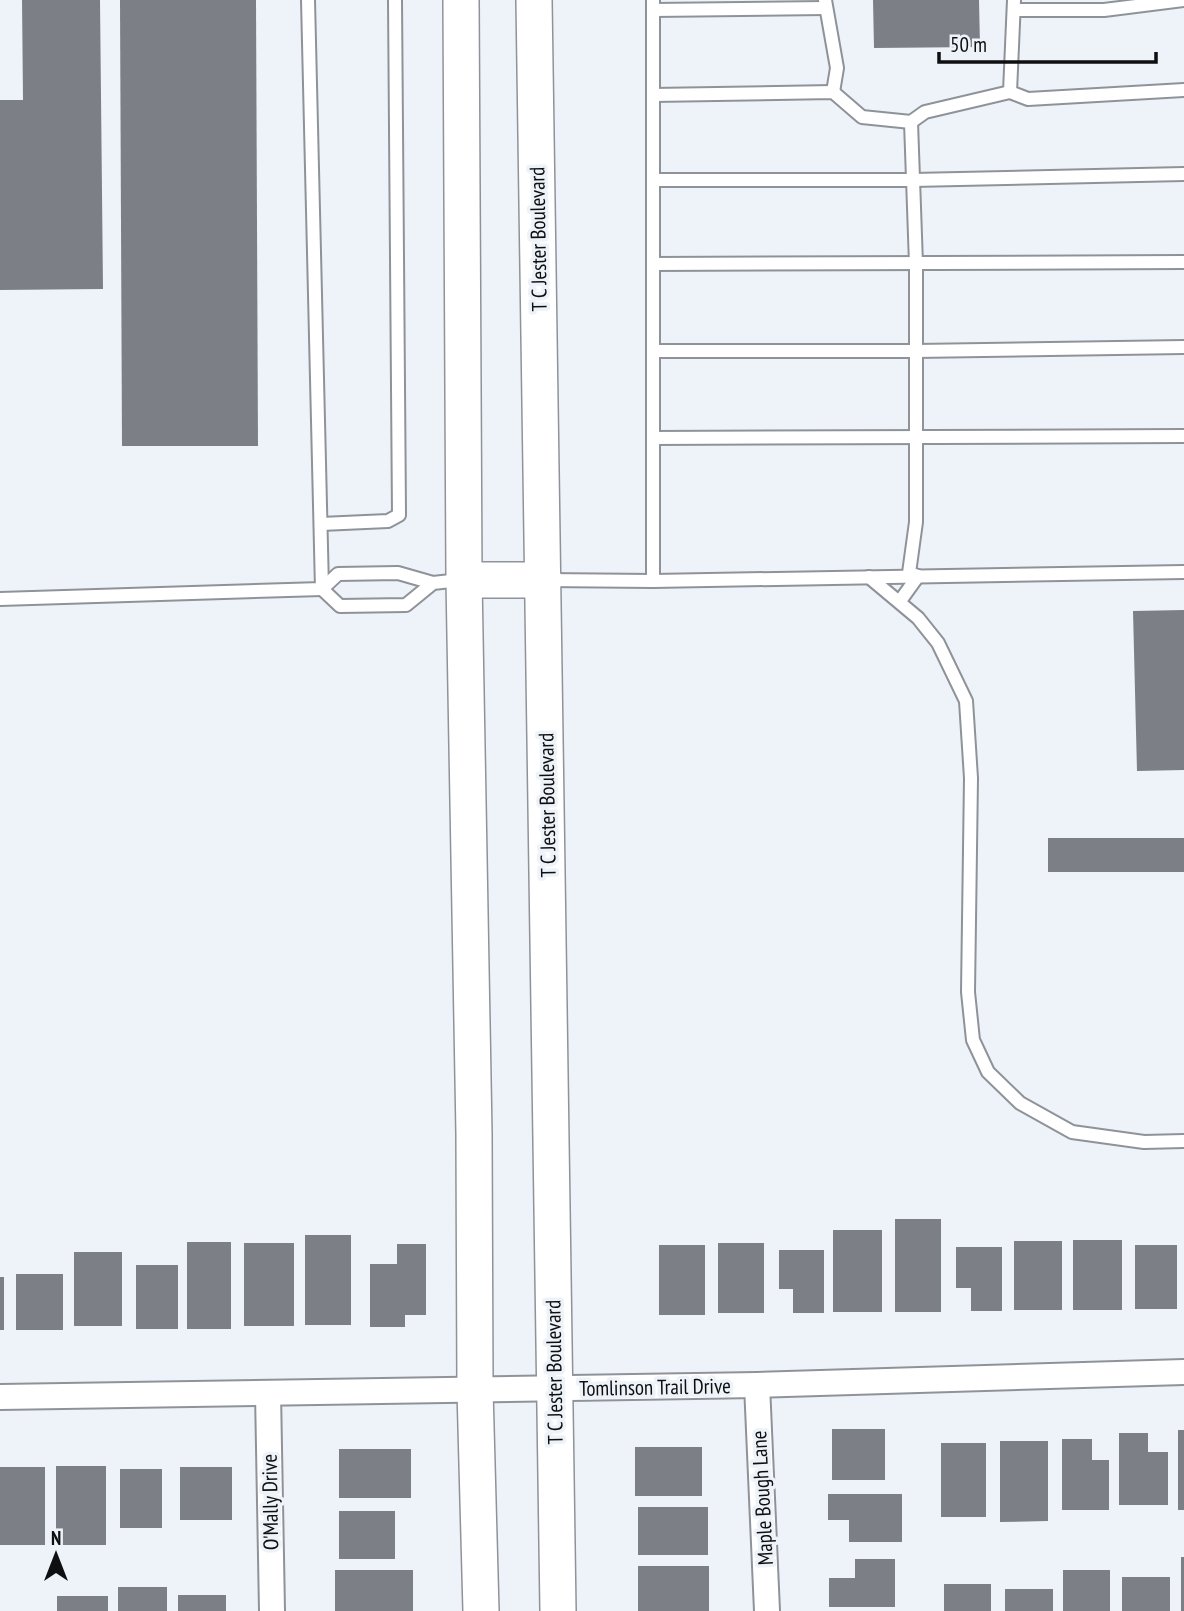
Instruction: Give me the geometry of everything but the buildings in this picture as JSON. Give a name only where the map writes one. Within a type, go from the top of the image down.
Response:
[{"type":"main road","points":[[461,0],[449,581],[474,1134],[475,1390],[481,1611]]},
{"type":"main road","name":"T C Jester Boulevard","points":[[534,0],[558,1611]]},
{"type":"main road","points":[[449,581],[544,580]]},
{"type":"street","name":"Tomlinson Trail Drive","points":[[0,1397],[757,1385],[1184,1372]]},
{"type":"street","name":"Maple Bough Lane","points":[[757,1385],[768,1611]]},
{"type":"street","name":"O'Mally Drive","points":[[268,1392],[272,1611]]},
{"type":"lane","points":[[308,0],[322,589],[340,606],[406,605],[449,581]]},
{"type":"lane","points":[[321,524],[388,521],[399,515],[395,0]]},
{"type":"lane","points":[[1010,92],[1014,5],[1104,10],[1184,1]]},
{"type":"lane","points":[[653,581],[653,5],[826,4],[837,68],[833,92]]},
{"type":"lane","points":[[653,95],[833,92],[862,117],[911,121],[925,112],[1010,92],[1028,99],[1184,90]]},
{"type":"lane","points":[[911,121],[916,264],[916,522],[909,573],[918,576]]},
{"type":"lane","points":[[653,180],[913,180],[1184,174]]},
{"type":"lane","points":[[653,264],[1184,262]]},
{"type":"lane","points":[[653,351],[1184,347]]},
{"type":"lane","points":[[653,438],[1184,436]]},
{"type":"lane","points":[[544,580],[653,581],[1184,572]]},
{"type":"lane","points":[[0,598],[322,589],[338,574],[398,573],[449,581]]},
{"type":"lane","points":[[900,601],[918,576]]},
{"type":"lane","points":[[869,577],[918,618],[938,643],[965,701],[971,778],[968,992],[973,1040],[988,1072],[1020,1102],[1072,1132],[1144,1142],[1184,1141]]}]
